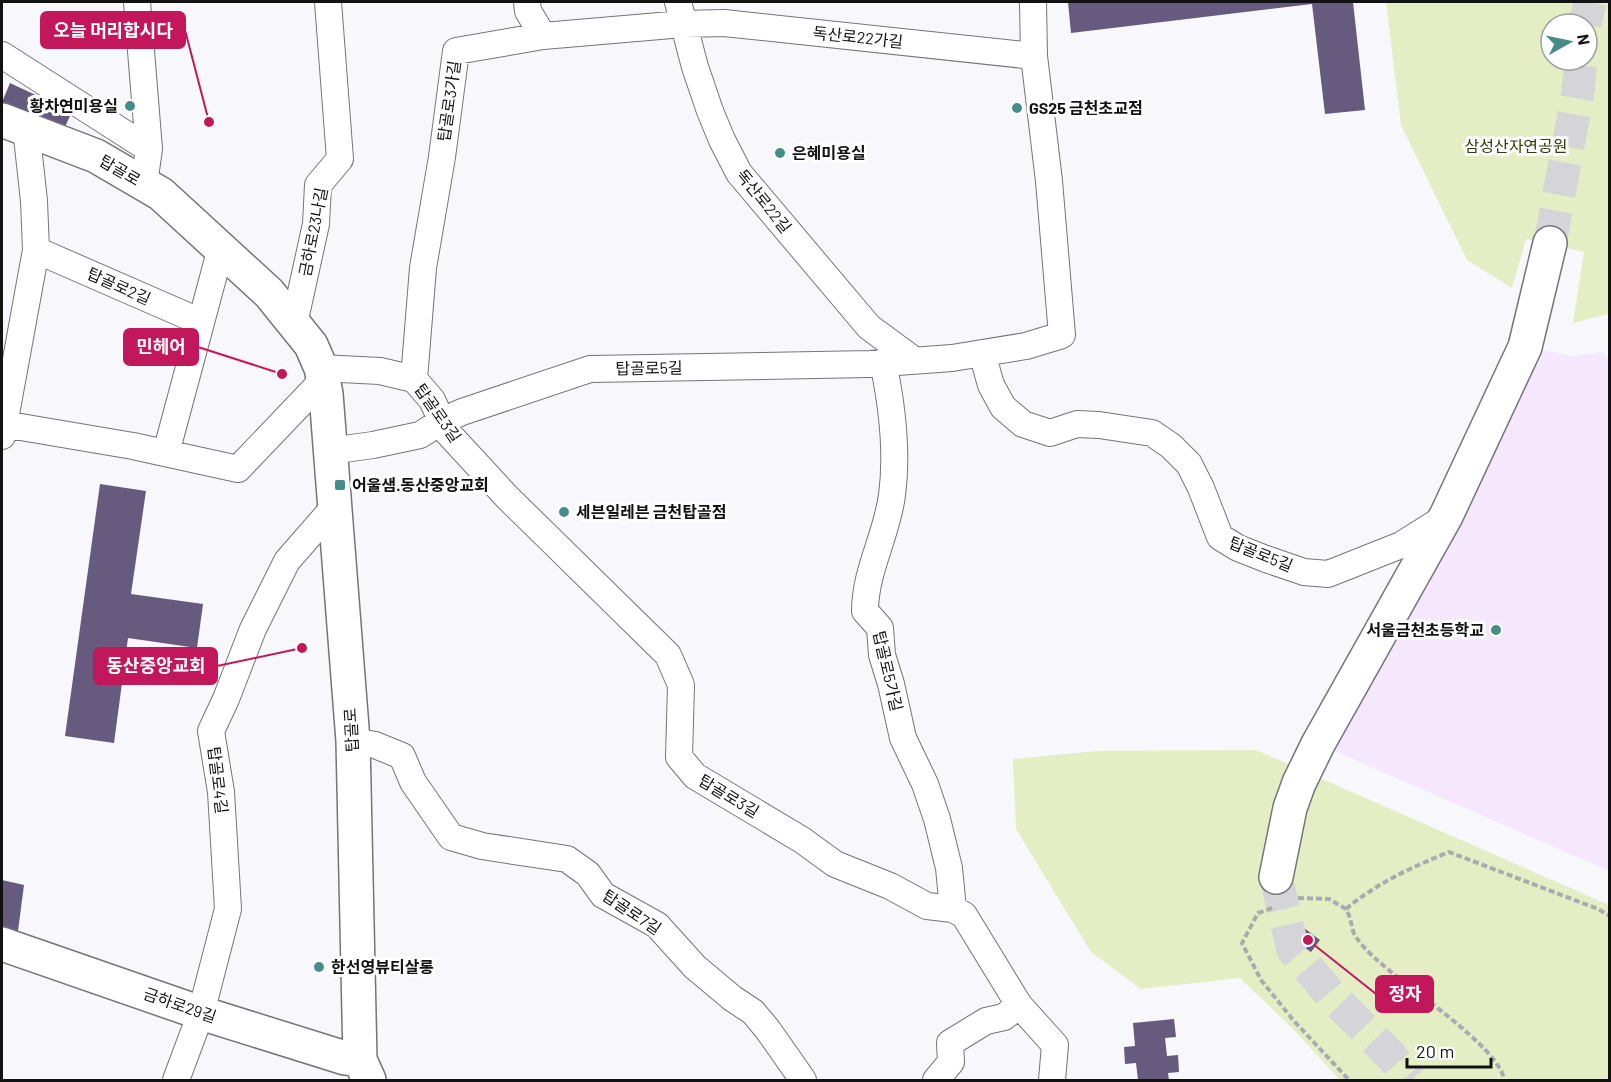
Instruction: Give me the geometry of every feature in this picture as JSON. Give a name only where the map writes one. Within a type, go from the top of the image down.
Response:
[{"type":"street","points":[[137,2],[149,149],[144,184]]},
{"type":"street","name":"금하로23나길","points":[[294,324],[316,224],[318,185],[340,159],[328,2]]},
{"type":"street","points":[[527,2],[528,11],[543,36]]},
{"type":"street","points":[[1033,2],[1034,56]]},
{"type":"street","name":"탑골로3가길","points":[[414,379],[423,268],[442,157],[456,51],[680,13]]},
{"type":"street","name":"독산로22가길","points":[[680,13],[724,23],[1034,56]]},
{"type":"street","name":"독산로22길","points":[[680,13],[710,111],[739,173],[869,327],[914,360]]},
{"type":"street","points":[[2,55],[149,149]]},
{"type":"street","name":"탑골로5길","points":[[330,451],[420,435],[462,412],[590,369],[883,362],[952,358],[1026,346],[1062,335],[1049,182],[1034,56]]},
{"type":"street","points":[[14,124],[34,201],[36,250],[2,430],[166,453],[238,468],[322,374]]},
{"type":"street","name":"탑골로","points":[[14,124],[96,156],[162,194],[269,292],[311,345],[322,374],[326,394],[353,741],[365,1070]]},
{"type":"street","points":[[1282,894],[1290,808],[1299,783],[1318,744],[1446,516],[1525,347],[1550,243]]},
{"type":"street","points":[[166,453],[221,248]]},
{"type":"street","name":"탑골로2길","points":[[36,250],[201,322]]},
{"type":"street","name":"탑골로5길","points":[[982,353],[991,385],[1003,407],[1023,424],[1050,433],[1077,424],[1099,425],[1152,433],[1171,446],[1189,464],[1220,537],[1238,548],[1266,559],[1304,572],[1328,574],[1401,545],[1446,516]]},
{"type":"street","name":"탑골로5가길","points":[[883,362],[894,440],[892,495],[881,541],[865,590],[865,611],[880,628],[882,655],[903,738],[925,784],[937,819],[949,868],[953,909]]},
{"type":"street","name":"탑골로3길","points":[[322,374],[380,371],[414,379],[432,400],[447,432],[507,497],[668,655],[681,685],[680,757],[695,776],[801,840],[835,864],[890,886],[927,906],[953,909]]},
{"type":"street","name":"탑골로4길","points":[[176,1080],[201,1013],[228,909],[221,792],[211,731],[253,629],[287,561],[335,506]]},
{"type":"street","name":"탑골로7길","points":[[353,741],[375,745],[402,756],[413,782],[451,837],[482,846],[567,859],[588,874],[603,895],[657,925],[695,967],[732,998],[753,1012],[802,1080]]},
{"type":"street","points":[[953,909],[964,915],[1019,1005],[1054,1045],[1052,1080]]},
{"type":"street","name":"금하로29길","points":[[2,944],[201,1013],[345,1058],[365,1070]]},
{"type":"street","points":[[936,1080],[951,1062],[950,1043],[986,1021],[1004,1017],[1019,1005]]},
{"type":"path","points":[[1346,909],[1363,895],[1400,872],[1449,852],[1588,905],[1610,916]]},
{"type":"path","points":[[1349,1080],[1274,996],[1262,980],[1242,943],[1258,913],[1282,894],[1329,899],[1346,909],[1351,918],[1353,933],[1376,959],[1413,987],[1493,1057],[1504,1080]]},
{"type":"shaded area","name":"서울금천초등학교","points":[[1525,347],[1574,356],[1602,352],[1610,359],[1609,871],[1318,744]]},
{"type":"green space","name":"삼성산자연공원","points":[[1386,2],[1609,2],[1609,314],[1573,323],[1584,252],[1526,239],[1512,288],[1467,260],[1401,125]]},
{"type":"green space","points":[[1256,750],[1609,905],[1609,1080],[1340,1080],[1295,1031],[1240,978],[1141,989],[1091,952],[1016,829],[1013,759],[1098,751]]},
{"type":"building","points":[[1068,2],[1353,2],[1365,110],[1325,114],[1312,4],[1071,33]]},
{"type":"building","points":[[10,83],[72,112],[61,135],[2,107]]},
{"type":"building","points":[[100,484],[146,491],[131,594],[203,604],[197,648],[128,638],[114,743],[65,736]]},
{"type":"building","points":[[2,880],[24,885],[16,946],[2,942]]},
{"type":"building","points":[[1304,928],[1320,940],[1311,952],[1295,941]]},
{"type":"building","points":[[1174,1019],[1176,1037],[1165,1038],[1167,1056],[1178,1055],[1179,1072],[1168,1073],[1169,1080],[1138,1080],[1136,1063],[1125,1064],[1124,1047],[1135,1046],[1133,1023]]},
{"type":"tunnel","points":[[1588,12],[1590,2]]},
{"type":"tunnel","points":[[1550,243],[1580,72]]},
{"type":"tunnel","points":[[1276,877],[1293,950],[1331,995],[1390,1055],[1411,1080]]},
{"type":"place","name":"황차연미용실","points":[[130,106]]},
{"type":"place","name":"GS25 금천초교점","points":[[1017,108]]},
{"type":"place","name":"오늘 머리합시다","points":[[209,122]]},
{"type":"place","name":"은혜미용실","points":[[780,153]]},
{"type":"place","name":"민헤어","points":[[282,374]]},
{"type":"place","name":"어울샘.동산중앙교회","points":[[340,485]]},
{"type":"place","name":"세븐일레븐 금천탑골점","points":[[564,512]]},
{"type":"place","name":"서울금천초등학교","points":[[1496,630]]},
{"type":"place","name":"동산중앙교회","points":[[302,648]]},
{"type":"place","name":"정자","points":[[1308,940]]},
{"type":"place","name":"한선영뷰티살롱","points":[[319,967]]}]
